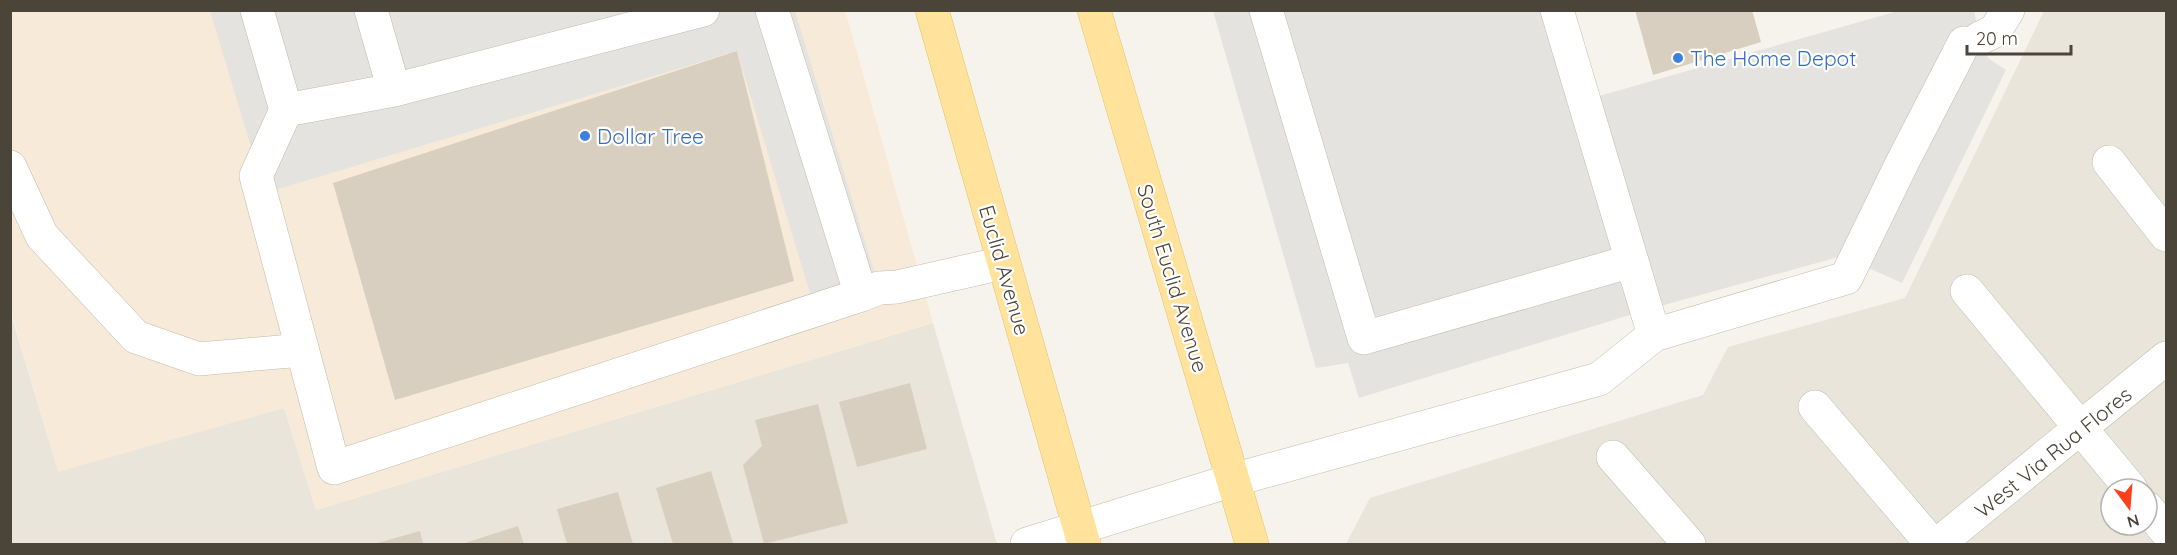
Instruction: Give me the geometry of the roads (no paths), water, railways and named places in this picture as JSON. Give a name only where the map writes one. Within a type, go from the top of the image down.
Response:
[{"type":"main road","name":"Euclid Avenue","points":[[932,10],[1082,537]]},
{"type":"main road","name":"South Euclid Avenue","points":[[1094,10],[1252,544]]},
{"type":"street","points":[[257,10],[286,110],[256,176],[334,468],[879,288],[897,287],[1003,263]]},
{"type":"street","points":[[371,10],[394,90]]},
{"type":"street","points":[[286,110],[394,90],[703,10]]},
{"type":"street","points":[[772,10],[861,295]]},
{"type":"street","points":[[1266,10],[1364,338],[1632,261]]},
{"type":"street","points":[[1557,10],[1654,335]]},
{"type":"street","points":[[1027,544],[1082,537],[1233,480],[1599,379],[1654,335],[1846,279],[1902,163],[1972,40],[1995,31],[2008,10]]},
{"type":"street","points":[[2109,162],[2166,235]]},
{"type":"street","points":[[10,167],[42,236],[135,337],[199,359],[302,350]]},
{"type":"street","points":[[1967,291],[2121,477]]},
{"type":"street","name":"West Via Rua Flores","points":[[1938,544],[2166,358]]},
{"type":"street","points":[[1815,407],[1932,544]]},
{"type":"street","points":[[1613,457],[1689,544]]},
{"type":"place","name":"The Home Depot","points":[[1678,58]]},
{"type":"place","name":"Dollar Tree","points":[[585,136]]}]
